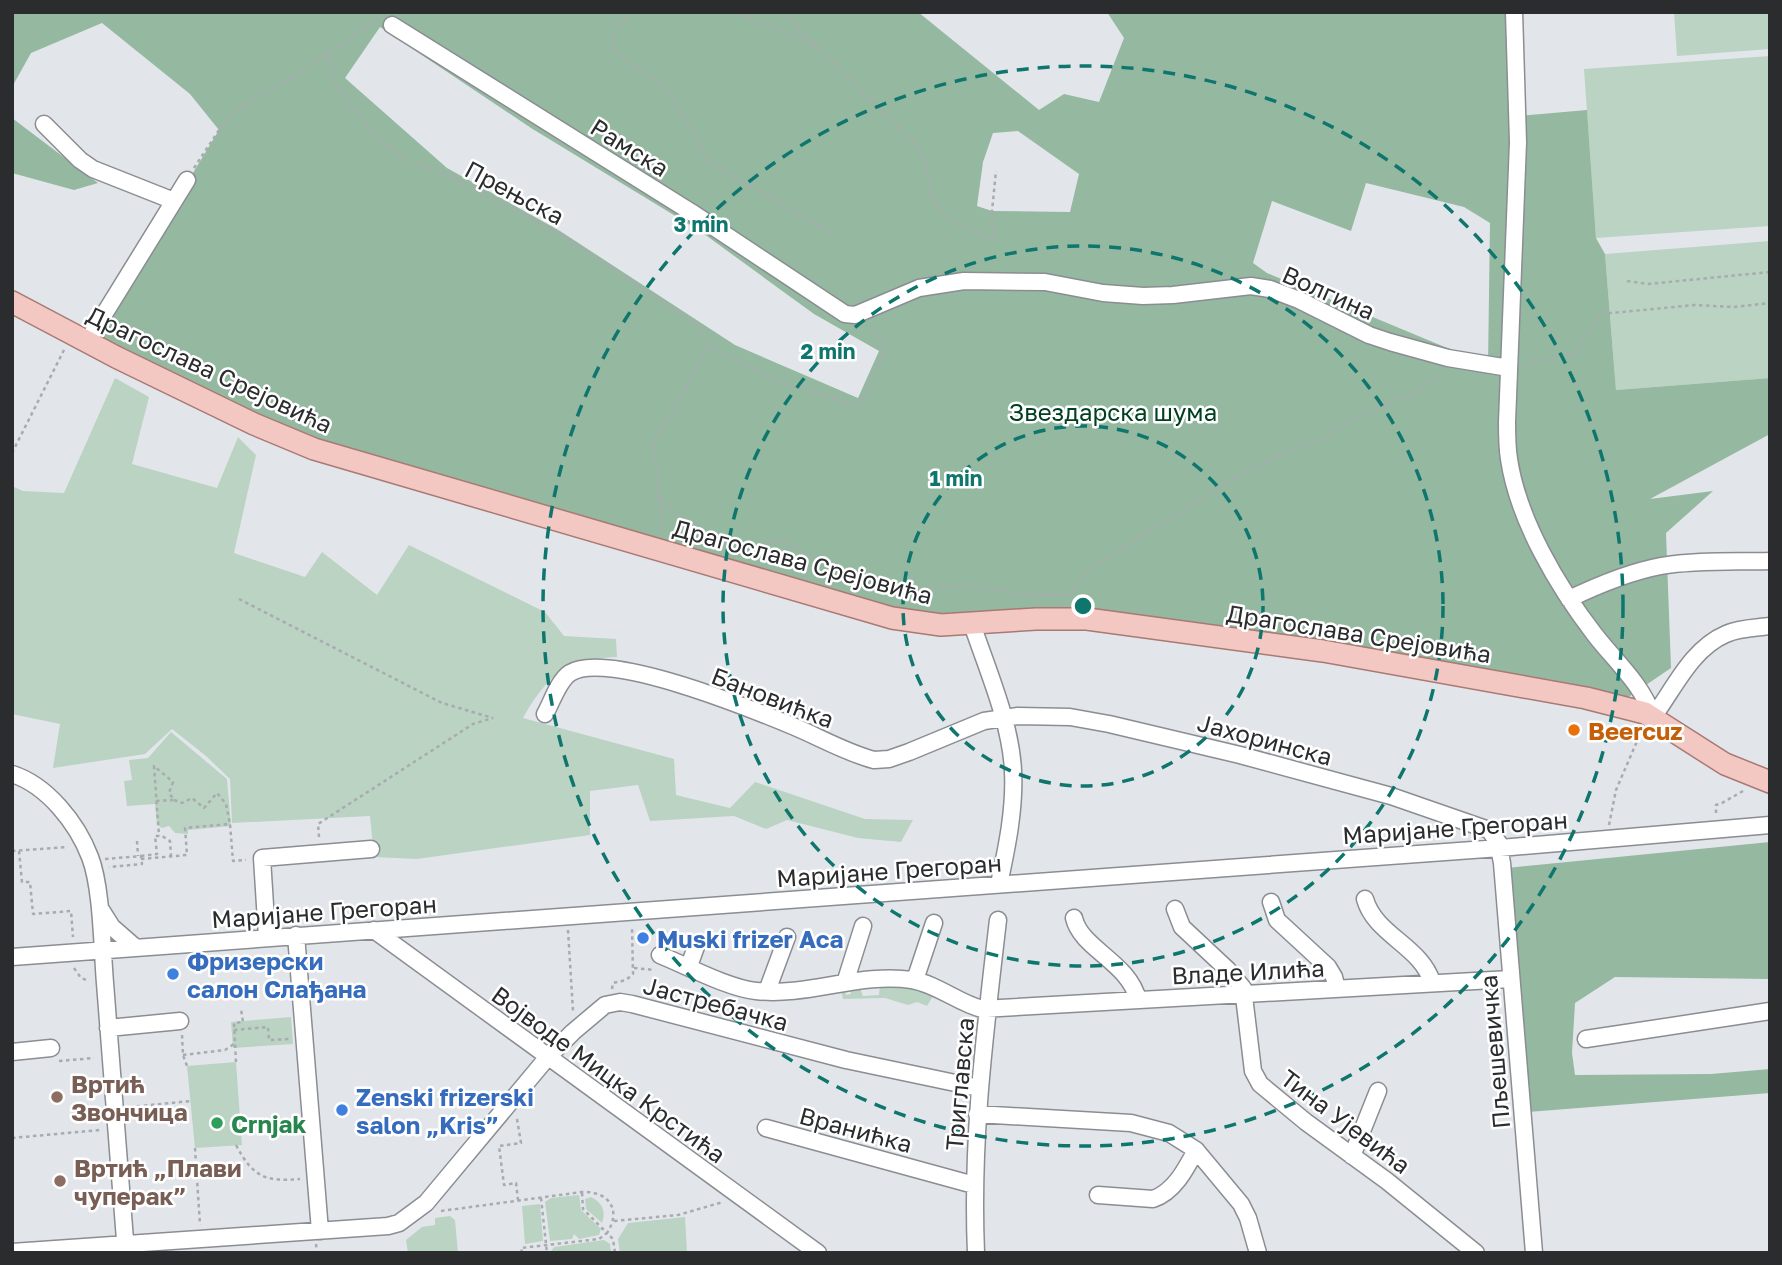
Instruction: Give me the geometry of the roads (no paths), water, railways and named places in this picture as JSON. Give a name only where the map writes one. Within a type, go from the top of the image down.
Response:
[{"type":"main road","name":"Драгослава Срејовића","points":[[12,302],[254,424],[314,449],[892,618],[930,625],[1028,619],[1087,619],[1323,651],[1593,700],[1635,710],[1648,722],[1725,764],[1770,782]]},
{"type":"street","points":[[1514,12],[1518,155],[1515,367],[1508,458],[1516,490],[1534,535],[1569,599],[1642,690],[1648,722]]},
{"type":"street","name":"Рамска","points":[[385,21],[691,212],[841,312],[848,315],[860,313]]},
{"type":"street","points":[[44,124],[80,160],[103,174],[174,201]]},
{"type":"street","points":[[79,338],[187,180]]},
{"type":"street","name":"Волгина","points":[[860,313],[899,295],[940,284],[964,281],[1045,282],[1104,293],[1143,296],[1251,286],[1270,289],[1369,335],[1418,351],[1464,361],[1515,367]]},
{"type":"street","points":[[1569,599],[1634,573],[1661,566],[1770,561]]},
{"type":"street","points":[[972,624],[1012,752],[1013,785],[1009,831],[999,884]]},
{"type":"street","points":[[1648,722],[1691,661],[1711,642],[1726,634],[1770,626]]},
{"type":"street","name":"Бановићка","points":[[545,714],[568,675],[579,669],[599,667],[644,674],[727,701],[874,760],[889,759],[976,724],[1002,718]]},
{"type":"street","name":"Јахоринска","points":[[1002,718],[1070,717],[1240,755],[1391,796],[1480,825],[1496,836],[1500,848]]},
{"type":"street","points":[[12,774],[45,793],[60,808],[91,859],[98,904],[126,1249]]},
{"type":"street","name":"Маријане Грегоран","points":[[12,957],[1500,848],[1770,825]]},
{"type":"street","name":"Пљешевичка","points":[[1500,848],[1534,1253]]},
{"type":"street","points":[[267,937],[262,859],[371,849]]},
{"type":"street","points":[[1365,898],[1372,916],[1423,964],[1432,982]]},
{"type":"street","points":[[1270,902],[1277,920],[1328,967],[1337,989]]},
{"type":"street","points":[[98,904],[113,926],[136,948]]},
{"type":"street","points":[[1175,909],[1182,927],[1234,976],[1245,994]]},
{"type":"street","points":[[1074,918],[1079,931],[1129,978],[1136,988],[1138,1000]]},
{"type":"street","name":"Триглавска","points":[[976,1253],[976,1114],[998,920]]},
{"type":"street","points":[[915,980],[934,923]]},
{"type":"street","points":[[845,983],[863,926]]},
{"type":"street","name":"Војводе Мицка Крстића","points":[[374,930],[818,1253]]},
{"type":"street","points":[[12,1252],[126,1249],[201,1239],[320,1231],[296,935]]},
{"type":"street","points":[[767,991],[787,937]]},
{"type":"street","points":[[689,966],[697,944]]},
{"type":"street","points":[[659,961],[689,966],[752,991],[894,979],[915,980],[976,1007],[989,1009]]},
{"type":"street","name":"Владе Илића","points":[[989,1009],[1510,979]]},
{"type":"street","name":"Тина Ујевића","points":[[1245,994],[1252,1068],[1256,1080],[1295,1114],[1476,1253]]},
{"type":"street","name":"Јастребачка","points":[[320,1231],[388,1226],[406,1219],[426,1203],[547,1058],[604,1005],[611,1003],[632,1004],[846,1060],[979,1088]]},
{"type":"street","points":[[1587,1039],[1770,1011]]},
{"type":"street","points":[[108,1028],[180,1021]]},
{"type":"street","points":[[12,1052],[51,1048]]},
{"type":"street","points":[[1352,1156],[1378,1091]]},
{"type":"street","points":[[976,1114],[1146,1125],[1169,1133],[1196,1150],[1244,1210],[1258,1253]]},
{"type":"street","name":"Вранићка","points":[[766,1128],[974,1185]]},
{"type":"street","points":[[1098,1195],[1153,1199],[1161,1197],[1178,1179],[1196,1150]]},
{"type":"place","name":"Beercuz","points":[[1574,730]]},
{"type":"place","name":"Muski frizer Aca","points":[[643,938]]},
{"type":"place","name":"Фризерски салон Слађана","points":[[173,974]]},
{"type":"place","name":"Вртић Звончица","points":[[57,1097]]},
{"type":"place","name":"Zenski frizerski salon „Kris”","points":[[342,1110]]},
{"type":"place","name":"Crnjak","points":[[217,1123]]},
{"type":"place","name":"Вртић „Плави чуперак”","points":[[60,1181]]},
{"type":"park label","name":"Звездарска шума","points":[[1113,411]]}]
